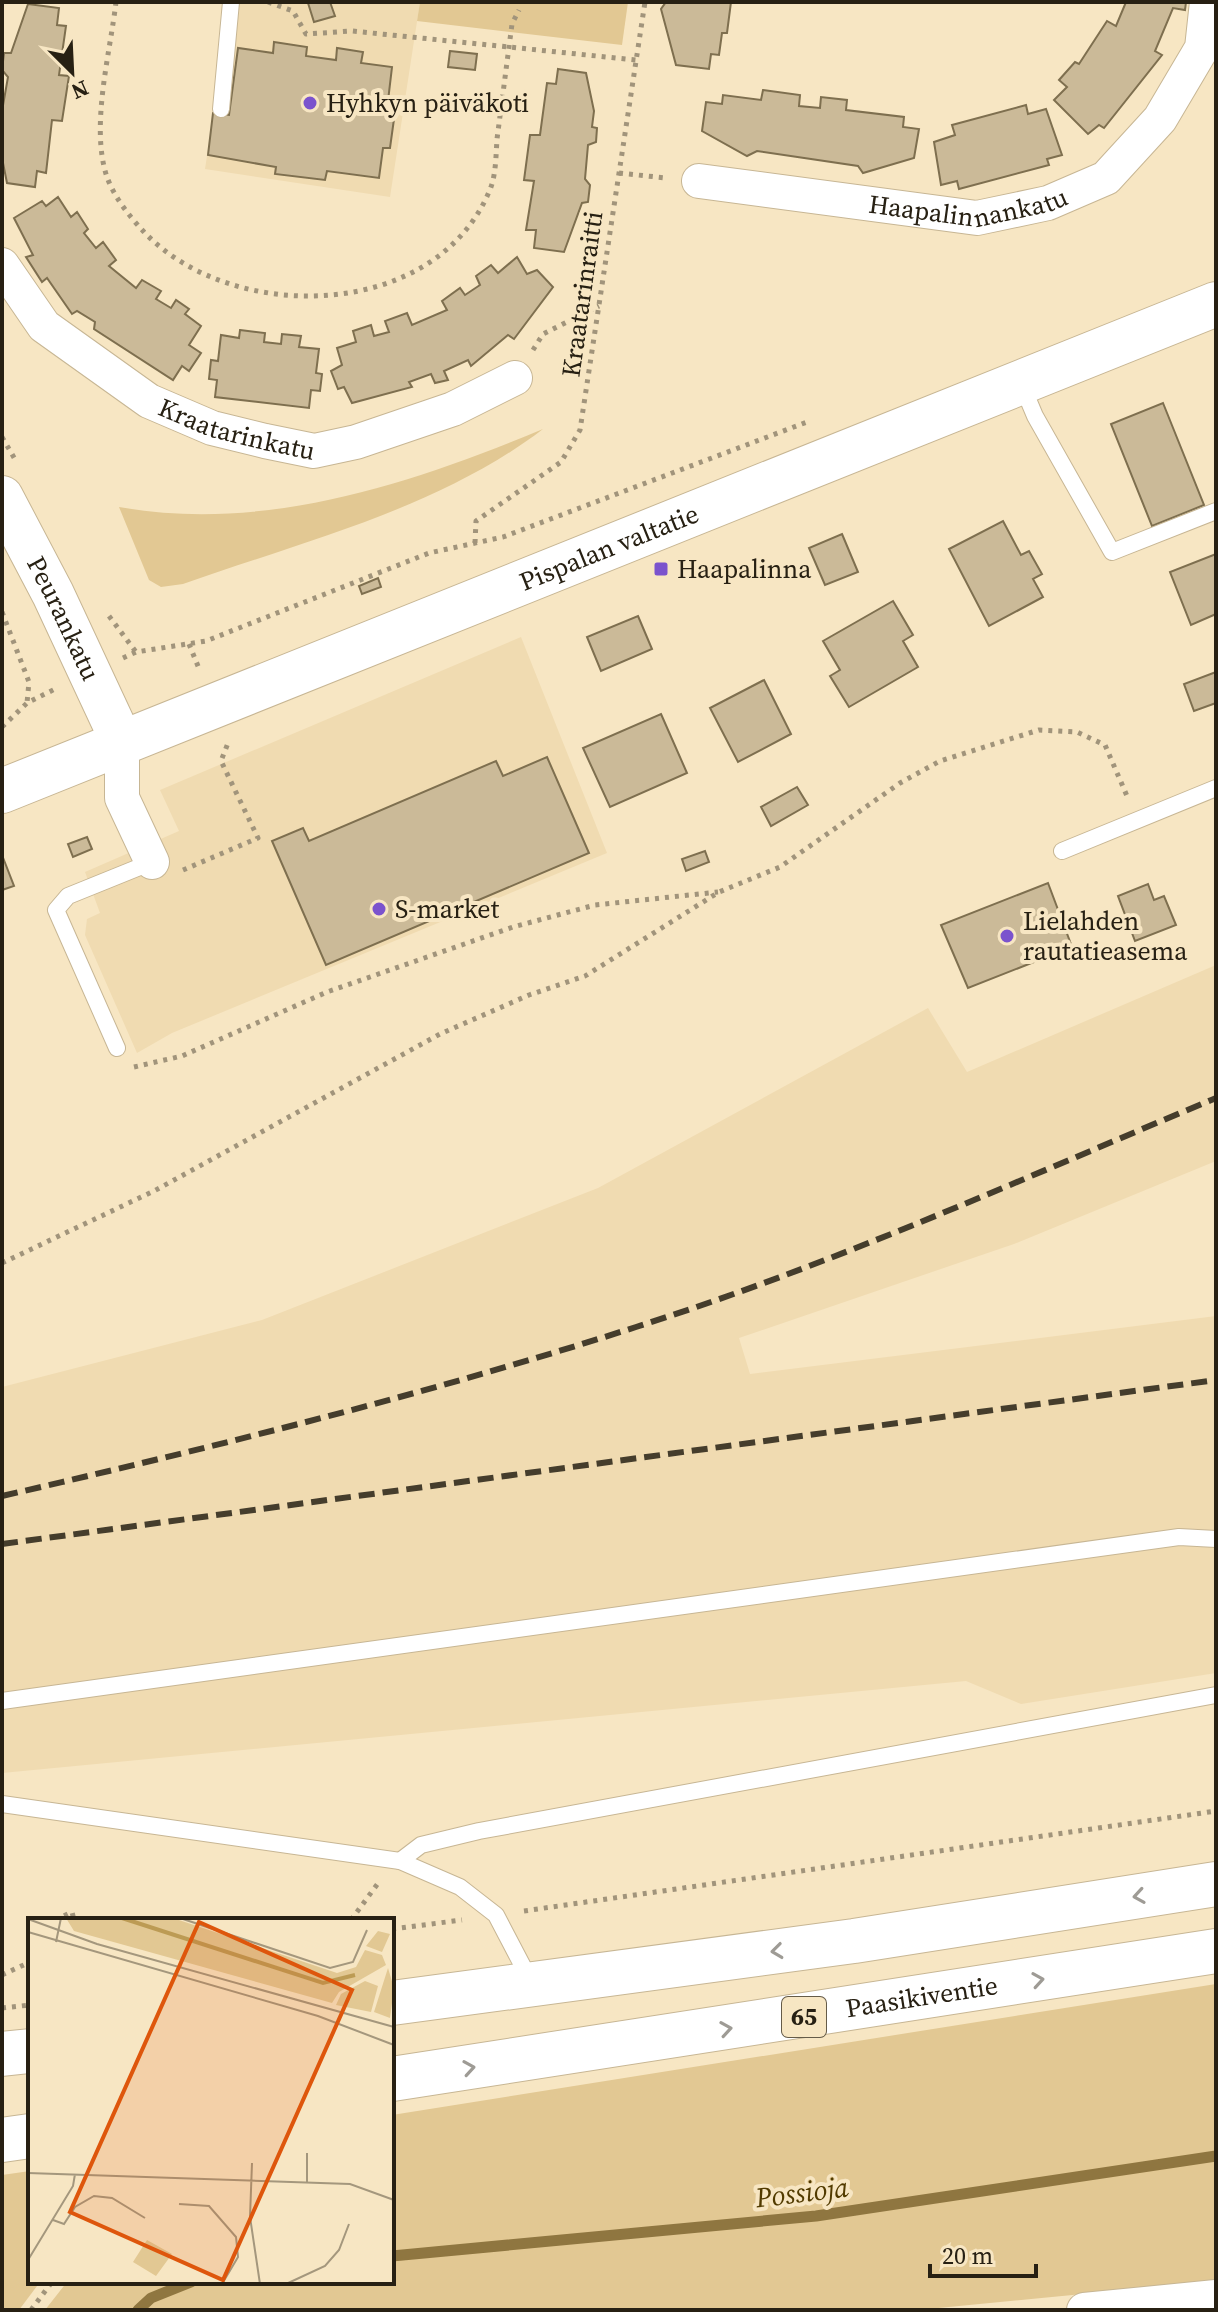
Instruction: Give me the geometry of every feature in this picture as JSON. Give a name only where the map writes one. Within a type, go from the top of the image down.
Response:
[{"type":"main road","name":"Pispalan valtatie","points":[[2,791],[1216,304]]},
{"type":"main road","points":[[394,2003],[854,1941],[1216,1884]]},
{"type":"main road","name":"Paasikiventie","points":[[394,2079],[1216,1951]]},
{"type":"main road","points":[[2,2054],[28,2051]]},
{"type":"main road","points":[[2,2140],[28,2136]]},
{"type":"street","name":"Haapalinnankatu","points":[[699,181],[977,218],[1048,203],[1106,178],[1160,119],[1202,48],[1207,2]]},
{"type":"street","name":"Kraatarinkatu","points":[[2,265],[44,326],[149,401],[212,428],[265,441],[314,451],[356,442],[453,409],[515,378]]},
{"type":"street","name":"Peurankatu","points":[[2,497],[91,672],[122,742]]},
{"type":"street","points":[[122,742],[122,798],[165,868]]},
{"type":"street","points":[[1084,2310],[1216,2297]]},
{"type":"lane","points":[[221,109],[231,2]]},
{"type":"lane","points":[[1021,383],[1035,416],[1112,552],[1216,511]]},
{"type":"lane","points":[[1062,851],[1216,788]]},
{"type":"lane","points":[[117,1048],[56,910],[68,896],[165,868]]},
{"type":"lane","points":[[2,1701],[1179,1537],[1216,1539]]},
{"type":"lane","points":[[400,1861],[421,1845],[479,1831],[1216,1695]]},
{"type":"lane","points":[[2,1804],[400,1861],[460,1887],[496,1915],[531,1983]]},
{"type":"path","points":[[116,2],[99,137],[107,178],[130,217],[157,245],[188,268],[226,284],[279,295],[332,295],[371,286],[410,273],[444,253],[475,215],[491,186],[512,24],[519,10]]},
{"type":"path","points":[[268,2],[293,11],[306,34],[352,31],[636,60]]},
{"type":"path","name":"Kraatarinraitti","points":[[475,543],[476,521],[546,474],[573,447],[588,393],[645,2]]},
{"type":"path","points":[[619,173],[699,181]]},
{"type":"path","points":[[515,378],[543,334],[600,305]]},
{"type":"path","points":[[2,727],[27,703],[136,652],[189,644],[429,553],[503,537],[815,419]]},
{"type":"path","points":[[2,612],[29,682],[27,703]]},
{"type":"path","points":[[165,868],[258,838],[221,761],[230,740],[189,644]]},
{"type":"path","points":[[2,1263],[154,1191],[440,1034],[529,995],[585,976],[719,892],[780,867],[900,783],[940,761],[1039,730],[1077,732],[1105,745],[1137,821]]},
{"type":"path","points":[[117,1048],[133,1067],[153,1065],[382,971],[513,927],[595,905],[719,892]]},
{"type":"path","points":[[394,1929],[1216,1811]]},
{"type":"path","points":[[352,1918],[356,1909],[400,1861]]},
{"type":"path","points":[[59,1918],[72,1912],[74,1918]]},
{"type":"path","points":[[2,1975],[28,1963]]},
{"type":"path","points":[[2,2008],[28,2005]]},
{"type":"path","points":[[31,2310],[50,2284]]},
{"type":"shaded area","name":"Hyhkyn päiväkoti","points":[[231,2],[420,2],[390,197],[205,169]]},
{"type":"shaded area","points":[[420,2],[628,2],[622,45],[417,21]]},
{"type":"shaded area","points":[[543,429],[503,457],[416,501],[323,537],[183,584],[161,587],[149,580],[119,507],[173,513],[228,514],[282,508],[389,485]]},
{"type":"shaded area","points":[[521,637],[607,853],[172,1033],[137,1053],[85,935],[87,919],[100,913],[85,872],[179,831],[160,790]]},
{"type":"shaded area","points":[[1216,965],[1216,1161],[1014,1244],[739,1338],[750,1374],[1216,1316],[1216,1673],[1021,1704],[966,1681],[2,1773],[2,1387],[262,1320],[598,1188],[928,1008],[967,1072]]},
{"type":"shaded area","points":[[1216,1984],[1216,2281],[918,2310],[45,2310],[65,2284],[394,2284],[394,2115]]},
{"type":"shaded area","points":[[28,2171],[28,2284],[38,2284],[19,2310],[2,2310],[2,2175]]},
{"type":"building","points":[[330,2],[335,16],[314,22],[308,3]]},
{"type":"building","points":[[666,2],[731,2],[727,33],[722,33],[719,55],[711,54],[709,69],[676,65],[661,9]]},
{"type":"building","points":[[1126,2],[1186,2],[1185,10],[1173,8],[1155,51],[1162,55],[1104,128],[1099,125],[1088,134],[1054,100],[1067,87],[1059,80],[1075,62],[1079,64],[1107,21],[1116,26]]},
{"type":"building","points":[[28,4],[59,8],[57,25],[66,26],[59,75],[69,76],[62,121],[52,120],[46,173],[37,171],[35,187],[7,183],[2,158],[2,111],[8,77],[2,70],[4,53],[11,53]]},
{"type":"building","points":[[274,42],[307,47],[306,56],[336,60],[337,48],[363,52],[361,63],[392,67],[386,118],[394,119],[390,148],[383,148],[379,178],[327,171],[325,180],[275,174],[276,167],[208,155],[213,113],[229,115],[238,48],[273,53]]},
{"type":"building","points":[[450,51],[477,54],[475,70],[448,67]]},
{"type":"building","points":[[558,69],[586,73],[594,111],[592,127],[597,128],[596,142],[588,145],[585,179],[590,185],[588,202],[582,203],[564,252],[534,248],[536,230],[526,230],[534,181],[524,180],[530,135],[540,135],[547,83],[556,84]]},
{"type":"building","points":[[763,90],[800,95],[799,106],[820,108],[821,97],[847,100],[846,110],[904,117],[903,127],[919,129],[914,158],[863,173],[858,166],[757,151],[747,156],[702,131],[706,102],[722,104],[723,95],[761,100]]},
{"type":"building","points":[[1026,105],[1028,114],[1046,109],[1062,155],[1047,159],[1049,165],[959,189],[957,181],[941,185],[934,142],[955,135],[952,125]]},
{"type":"building","points":[[58,197],[71,217],[77,212],[88,229],[84,233],[96,248],[103,242],[116,260],[109,266],[136,288],[142,280],[161,291],[156,299],[171,308],[176,300],[189,309],[185,314],[201,326],[189,345],[201,353],[189,371],[182,366],[173,380],[94,329],[95,322],[77,311],[72,314],[47,278],[42,282],[26,257],[33,255],[14,218],[42,201],[46,206]]},
{"type":"building","points":[[517,257],[527,274],[537,270],[553,287],[514,339],[508,335],[471,366],[468,360],[444,371],[448,380],[435,383],[431,374],[409,382],[412,387],[352,403],[344,387],[338,389],[331,371],[342,365],[337,348],[356,342],[353,331],[371,325],[374,336],[389,332],[385,321],[407,313],[412,325],[447,310],[442,301],[460,288],[465,295],[480,285],[476,276],[491,265],[498,273]]},
{"type":"building","points":[[240,330],[265,333],[264,342],[281,344],[282,334],[301,336],[299,347],[319,349],[316,373],[322,374],[320,391],[311,390],[309,408],[215,397],[217,380],[209,379],[211,360],[218,361],[221,335],[239,338]]},
{"type":"building","points":[[1163,403],[1204,505],[1152,526],[1111,424]]},
{"type":"building","points":[[1003,521],[1021,555],[1029,551],[1042,574],[1033,579],[1043,597],[989,626],[949,549]]},
{"type":"building","points":[[842,534],[858,572],[825,585],[809,548]]},
{"type":"building","points":[[1216,554],[1216,614],[1191,625],[1170,572]]},
{"type":"building","points":[[378,578],[381,587],[362,594],[359,586]]},
{"type":"building","points":[[893,601],[913,635],[903,641],[918,667],[849,707],[830,676],[840,670],[823,641]]},
{"type":"building","points":[[638,616],[652,649],[601,671],[587,637]]},
{"type":"building","points":[[1216,672],[1216,703],[1194,711],[1184,684]]},
{"type":"building","points":[[764,680],[791,734],[738,762],[710,708]]},
{"type":"building","points":[[661,714],[687,773],[610,807],[583,748]]},
{"type":"building","name":"S-market","points":[[547,757],[589,853],[326,965],[272,841],[303,828],[309,841],[496,761],[503,776]]},
{"type":"building","points":[[797,787],[808,805],[771,826],[761,807]]},
{"type":"building","points":[[87,837],[92,849],[73,857],[68,844]]},
{"type":"building","points":[[705,851],[709,862],[686,871],[682,859]]},
{"type":"building","points":[[2,855],[14,886],[2,890]]},
{"type":"building","name":"Lielahden rautatieasema","points":[[1048,883],[1072,947],[968,988],[941,925]]},
{"type":"building","points":[[1148,884],[1154,900],[1164,896],[1176,925],[1135,941],[1118,896]]},
{"type":"waterway","name":"Possioja","points":[[394,2256],[816,2216],[1216,2156]]},
{"type":"waterway","name":"Possioja","points":[[138,2310],[151,2298],[186,2284]]},
{"type":"railway","points":[[2,1496],[320,1418],[479,1375],[636,1327],[856,1248],[1216,1098]]},
{"type":"railway","points":[[2,1544],[1216,1380]]},
{"type":"place","name":"Hyhkyn päiväkoti","points":[[310,103]]},
{"type":"place","name":"Haapalinna","points":[[661,569]]},
{"type":"place","name":"S-market","points":[[379,909]]},
{"type":"place","name":"Lielahden rautatieasema","points":[[1007,936]]}]
